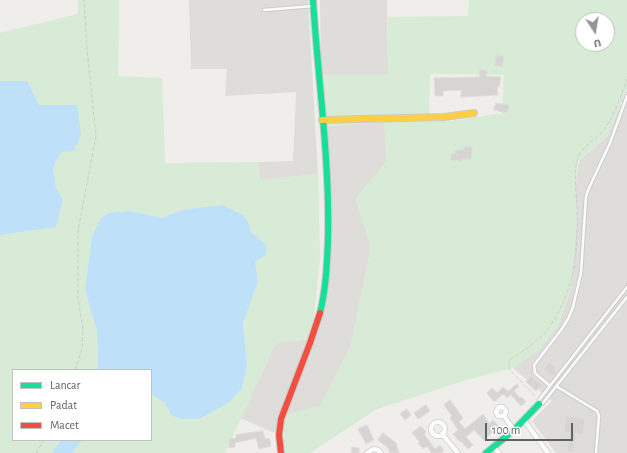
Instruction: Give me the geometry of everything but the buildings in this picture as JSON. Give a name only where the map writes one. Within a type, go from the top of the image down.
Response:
[{"type":"main road","points":[[280,453],[279,428],[284,409],[319,314],[323,296],[328,248],[328,208],[313,3]]},
{"type":"main road","points":[[322,120],[444,118],[474,113]]},
{"type":"main road","points":[[486,453],[514,430],[539,402]]},
{"type":"street","points":[[504,416],[514,430]]},
{"type":"street","points":[[524,420],[548,453]]},
{"type":"street","points":[[442,434],[458,453]]},
{"type":"street","points":[[493,447],[499,453]]},
{"type":"street","points":[[367,453],[373,449],[378,450],[381,453]]},
{"type":"lane","points":[[264,10],[313,3]]},
{"type":"lane","points":[[550,386],[535,373],[534,365],[561,330],[573,307],[581,273],[586,196],[610,143],[627,96]]},
{"type":"lane","points":[[539,402],[627,286]]},
{"type":"lane","points":[[539,402],[543,403],[627,297]]},
{"type":"lane","points":[[556,386],[597,411],[599,416],[596,453]]},
{"type":"path","points":[[75,369],[82,349],[83,328],[78,301],[78,231],[96,136],[87,49],[84,0]]},
{"type":"path","points":[[539,402],[509,369],[509,360],[531,346],[546,332],[560,310],[567,294],[573,275],[576,240],[576,174],[579,154],[602,132],[608,124],[614,114],[627,79]]},
{"type":"path","points":[[36,453],[43,441]]},
{"type":"shaded area","points":[[189,0],[308,0],[318,174],[260,180],[258,162],[293,161],[296,92],[225,96],[227,69],[191,69]]},
{"type":"shaded area","points":[[320,0],[387,0],[388,75],[321,75]]},
{"type":"shaded area","points":[[627,90],[627,453],[556,453],[532,421],[552,401],[513,368],[540,349],[558,325],[570,291],[577,223],[575,185],[579,161],[608,135]]},
{"type":"shaded area","points":[[384,122],[387,161],[356,199],[371,247],[351,346],[320,406],[284,415],[274,433],[241,418],[276,342],[312,339],[330,255],[330,209],[326,126]]},
{"type":"green space","points":[[78,0],[119,0],[118,76],[162,78],[165,163],[258,162],[260,180],[318,174],[320,256],[312,339],[276,343],[225,453],[0,453],[0,235],[56,227],[63,200],[56,187],[53,168],[61,152],[77,105],[39,105],[27,81],[0,81],[0,33],[78,14]],"holes":[[[182,210],[248,221],[251,232],[267,245],[255,261],[258,282],[243,323],[247,365],[166,404],[152,395],[152,441],[12,441],[12,369],[98,369],[97,331],[85,291],[131,211],[162,218]]]},
{"type":"green space","points":[[469,0],[627,0],[627,90],[608,135],[578,161],[575,185],[577,223],[570,291],[558,325],[540,349],[513,368],[470,379],[377,409],[310,453],[283,453],[284,415],[320,406],[351,346],[371,247],[356,199],[387,160],[384,122],[326,126],[321,75],[388,75],[388,17],[468,16]],"holes":[[[430,74],[504,75],[502,113],[452,121],[429,121]]]},
{"type":"water","points":[[0,81],[27,81],[39,105],[77,105],[81,135],[74,151],[61,152],[53,168],[56,187],[63,200],[56,227],[0,235]]},
{"type":"water","points":[[223,205],[241,214],[248,221],[251,232],[267,245],[265,256],[255,261],[258,282],[243,323],[247,365],[242,388],[228,403],[199,419],[181,419],[171,415],[166,404],[152,395],[152,369],[98,369],[97,331],[85,291],[92,237],[101,218],[109,213],[131,211],[162,218],[182,210]]},
{"type":"water","points":[[60,441],[81,441],[73,453],[52,453]]},
{"type":"traffic: fast","points":[[313,0],[325,150],[328,210],[327,267],[324,295],[320,313]]},
{"type":"traffic: fast","points":[[486,453],[514,430],[539,404]]},
{"type":"traffic: slow","points":[[322,120],[444,117],[474,113]]},
{"type":"traffic: jam","points":[[281,453],[279,435],[281,419],[320,313]]}]
